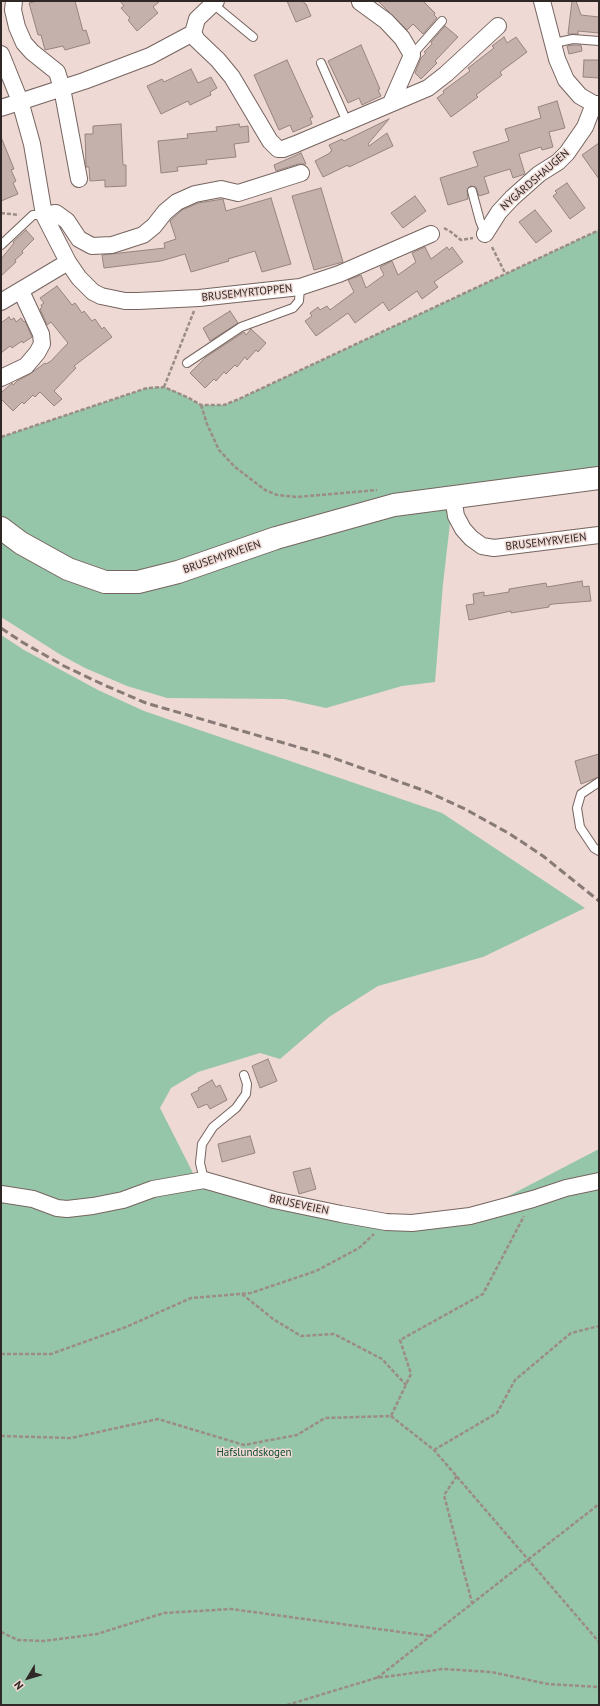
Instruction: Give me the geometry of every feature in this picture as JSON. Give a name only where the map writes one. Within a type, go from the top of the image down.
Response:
[{"type":"street","points":[[14,1],[13,10],[17,27],[24,43],[32,52],[56,72],[62,88],[78,179]]},
{"type":"street","name":"NYGÅRDSHAUGEN","points":[[486,234],[499,212],[512,198],[538,174],[558,162],[567,153],[585,127],[597,104],[580,96],[566,80],[557,59],[542,1]]},
{"type":"street","points":[[214,2],[197,19],[193,33],[197,40],[218,60],[232,77],[270,141],[278,148],[288,147],[428,88],[446,74],[498,26]]},
{"type":"street","points":[[360,2],[386,21],[402,38],[412,55],[391,103]]},
{"type":"street","points":[[1,108],[62,88],[150,56],[193,33]]},
{"type":"street","name":"BRUSEMYRTOPPEN","points":[[1,54],[20,102],[32,144],[44,215],[68,262],[87,287],[93,292],[108,298],[138,301],[199,298],[300,287],[339,274],[431,234]]},
{"type":"street","points":[[44,215],[56,213],[67,221],[79,239],[92,246],[112,245],[143,235],[154,226],[164,212],[177,202],[195,194],[221,189],[238,193],[301,173]]},
{"type":"street","points":[[1,302],[68,262]]},
{"type":"street","points":[[1,378],[26,366],[35,356],[42,344],[41,334],[21,291]]},
{"type":"street","name":"BRUSEMYRVEIEN","points":[[1,528],[51,560],[82,575],[105,582],[138,582],[178,572],[276,538],[394,505],[453,496],[599,478]]},
{"type":"street","name":"BRUSEMYRVEIEN","points":[[453,496],[456,516],[459,522],[471,538],[482,546],[494,548],[599,535]]},
{"type":"street","name":"BRUSEVEIEN","points":[[1,1194],[33,1199],[57,1208],[67,1209],[123,1200],[153,1189],[204,1180],[274,1200],[386,1222],[412,1223],[470,1216],[533,1199],[566,1188],[599,1181]]},
{"type":"lane","points":[[214,2],[253,37]]},
{"type":"lane","points":[[412,55],[442,22]]},
{"type":"lane","points":[[554,43],[573,39],[599,40]]},
{"type":"lane","points":[[321,63],[346,122]]},
{"type":"lane","points":[[472,191],[480,221],[486,234]]},
{"type":"lane","points":[[1,246],[33,215],[44,215]]},
{"type":"lane","points":[[187,363],[241,327],[293,308],[299,301],[300,287]]},
{"type":"lane","points":[[599,782],[581,794],[577,808],[580,827],[594,848],[599,851]]},
{"type":"lane","points":[[204,1180],[200,1163],[202,1144],[212,1127],[236,1108],[246,1094],[247,1084],[244,1075]]},
{"type":"path","points":[[431,234],[444,228],[465,240],[486,234],[505,273]]},
{"type":"path","points":[[1,437],[147,388],[164,387],[201,405],[224,405],[239,400],[505,273],[599,230]]},
{"type":"path","points":[[164,387],[199,298]]},
{"type":"path","points":[[201,405],[207,424],[219,450],[235,467],[265,490],[277,495],[297,497],[378,490]]},
{"type":"path","points":[[391,1416],[411,1374],[400,1340],[483,1294],[533,1199]]},
{"type":"path","points":[[1,1354],[51,1354],[126,1327],[191,1298],[251,1293],[316,1271],[359,1248],[386,1222]]},
{"type":"path","points":[[242,1294],[273,1319],[301,1336],[334,1334],[382,1359],[406,1385]]},
{"type":"path","points":[[434,1450],[497,1413],[515,1380],[571,1333],[599,1326]]},
{"type":"path","points":[[1,1436],[71,1438],[158,1419],[244,1445],[297,1435],[326,1418],[391,1416],[434,1450],[599,1642]]},
{"type":"path","points":[[457,1476],[444,1495],[472,1603]]},
{"type":"path","points":[[376,1678],[599,1504]]},
{"type":"path","points":[[1,1632],[18,1640],[44,1641],[97,1634],[164,1613],[231,1609],[430,1636]]},
{"type":"path","points":[[287,1705],[376,1678],[443,1669],[491,1672],[548,1684],[599,1687]]},
{"type":"green space","points":[[599,230],[599,467],[453,497],[443,584],[435,682],[402,686],[326,708],[285,699],[167,698],[127,686],[85,668],[61,655],[1,617],[1,437],[147,388],[164,387],[201,405],[224,405]]},
{"type":"green space","name":"Hafslundskogen","points":[[1,635],[24,650],[98,690],[144,711],[442,813],[585,908],[483,957],[378,986],[329,1017],[280,1059],[260,1053],[198,1072],[171,1088],[160,1108],[194,1175],[341,1214],[470,1216],[599,1149],[599,1705],[1,1705]]},
{"type":"building","points":[[37,1],[75,1],[83,31],[86,30],[90,43],[65,50],[63,46],[45,50],[41,35],[38,35],[29,3]]},
{"type":"building","points":[[120,1],[160,1],[153,7],[158,13],[137,31],[128,20],[130,18],[121,8],[124,6]]},
{"type":"building","points":[[287,1],[303,1],[306,4],[311,16],[296,22]]},
{"type":"building","points":[[378,1],[423,1],[435,13],[434,15],[437,18],[423,34],[413,24],[407,30]]},
{"type":"building","points":[[572,1],[576,1],[581,15],[599,17],[599,33],[578,31],[578,34],[568,34]]},
{"type":"building","points":[[445,26],[458,37],[435,61],[437,63],[421,79],[415,73],[421,58],[426,53],[424,52],[432,44],[431,42]]},
{"type":"building","points":[[504,37],[507,43],[516,37],[527,52],[500,72],[502,75],[476,95],[478,97],[451,117],[437,98],[444,93],[443,91],[470,71],[468,68],[494,48],[492,46]]},
{"type":"building","points":[[361,45],[380,89],[378,90],[381,96],[362,105],[359,98],[348,103],[328,61]]},
{"type":"building","points":[[581,45],[582,51],[569,54],[567,46]]},
{"type":"building","points":[[287,60],[313,117],[310,118],[312,124],[293,132],[290,125],[279,130],[254,75]]},
{"type":"building","points":[[584,60],[599,60],[599,78],[583,77]]},
{"type":"building","points":[[191,69],[198,83],[211,77],[217,88],[210,92],[211,95],[190,105],[188,101],[161,114],[147,86],[162,79],[164,82]]},
{"type":"building","points":[[557,101],[565,128],[549,132],[553,147],[542,150],[541,147],[519,154],[525,174],[513,178],[510,169],[484,177],[489,193],[479,196],[476,187],[470,186],[467,190],[468,199],[448,205],[440,178],[478,166],[473,152],[509,141],[505,129],[541,118],[538,107]]},
{"type":"building","points":[[389,119],[368,144],[369,146],[387,133],[393,146],[349,167],[348,165],[323,177],[315,161],[332,151],[329,145],[342,139],[344,141]]},
{"type":"building","points":[[121,124],[123,165],[126,165],[126,186],[105,187],[105,180],[90,181],[89,167],[86,167],[85,134],[93,134],[93,126]]},
{"type":"building","points":[[239,124],[240,127],[248,126],[249,142],[234,144],[236,157],[206,160],[207,164],[177,167],[178,171],[161,173],[158,141],[188,138],[187,134],[217,131],[216,127]]},
{"type":"building","points":[[1,137],[14,169],[11,170],[16,181],[13,183],[18,194],[1,201]]},
{"type":"building","points":[[599,143],[599,179],[582,155]]},
{"type":"building","points":[[301,153],[306,164],[298,164],[276,171],[274,165]]},
{"type":"building","points":[[567,183],[585,208],[570,219],[553,196],[557,193],[555,191]]},
{"type":"building","points":[[321,188],[343,262],[314,270],[292,196]]},
{"type":"building","points":[[415,196],[426,211],[403,228],[391,213]]},
{"type":"building","points":[[271,198],[291,264],[262,272],[255,251],[228,259],[229,261],[191,272],[185,254],[161,261],[104,268],[102,255],[165,248],[164,243],[176,239],[170,221],[182,210],[198,203],[223,199],[226,211]]},
{"type":"building","points":[[535,210],[552,231],[536,243],[519,222]]},
{"type":"building","points":[[26,230],[34,239],[22,251],[23,253],[15,260],[16,262],[1,276],[1,259],[14,243],[13,242]]},
{"type":"building","points":[[425,247],[431,259],[447,247],[449,250],[452,247],[463,262],[434,282],[438,287],[422,299],[417,291],[389,311],[383,302],[355,323],[348,313],[316,336],[305,321],[312,316],[310,313],[318,307],[320,310],[327,306],[330,310],[354,292],[348,280],[361,275],[366,288],[384,275],[380,267],[392,261],[398,275],[416,262],[412,253]]},
{"type":"building","points":[[57,286],[72,305],[75,303],[82,313],[84,311],[92,321],[95,319],[102,329],[104,327],[112,337],[74,366],[76,368],[54,391],[62,399],[54,406],[40,392],[35,397],[33,395],[24,404],[22,402],[13,411],[1,399],[1,393],[12,383],[13,385],[45,363],[46,364],[51,361],[68,343],[51,322],[47,325],[40,309],[42,307],[41,305],[44,303],[40,298]]},
{"type":"building","points":[[230,311],[238,323],[210,341],[203,328]]},
{"type":"building","points":[[9,317],[11,320],[14,318],[16,322],[21,318],[24,322],[25,321],[32,337],[23,343],[22,341],[12,348],[10,346],[1,353],[1,323]]},
{"type":"building","points":[[251,329],[266,343],[258,352],[256,350],[247,360],[245,357],[237,367],[235,365],[226,374],[224,372],[216,381],[214,379],[205,388],[190,373],[206,357],[244,332],[246,335]]},
{"type":"building","points":[[582,581],[583,587],[589,586],[591,601],[553,604],[549,605],[549,607],[511,613],[511,611],[469,620],[466,605],[474,604],[473,594],[484,592],[484,596],[509,592],[509,589],[546,583],[547,587]]},
{"type":"building","points":[[599,754],[599,777],[581,784],[575,761]]},
{"type":"building","points":[[268,1059],[277,1081],[260,1088],[252,1066]]},
{"type":"building","points":[[212,1080],[216,1087],[220,1085],[227,1100],[210,1109],[207,1104],[198,1108],[191,1094]]},
{"type":"building","points":[[250,1136],[255,1153],[222,1162],[218,1144]]},
{"type":"building","points":[[310,1168],[316,1189],[299,1194],[293,1172]]},
{"type":"railway","points":[[1,628],[64,666],[146,703],[325,755],[428,792],[465,809],[510,834],[543,856],[599,901]]}]
